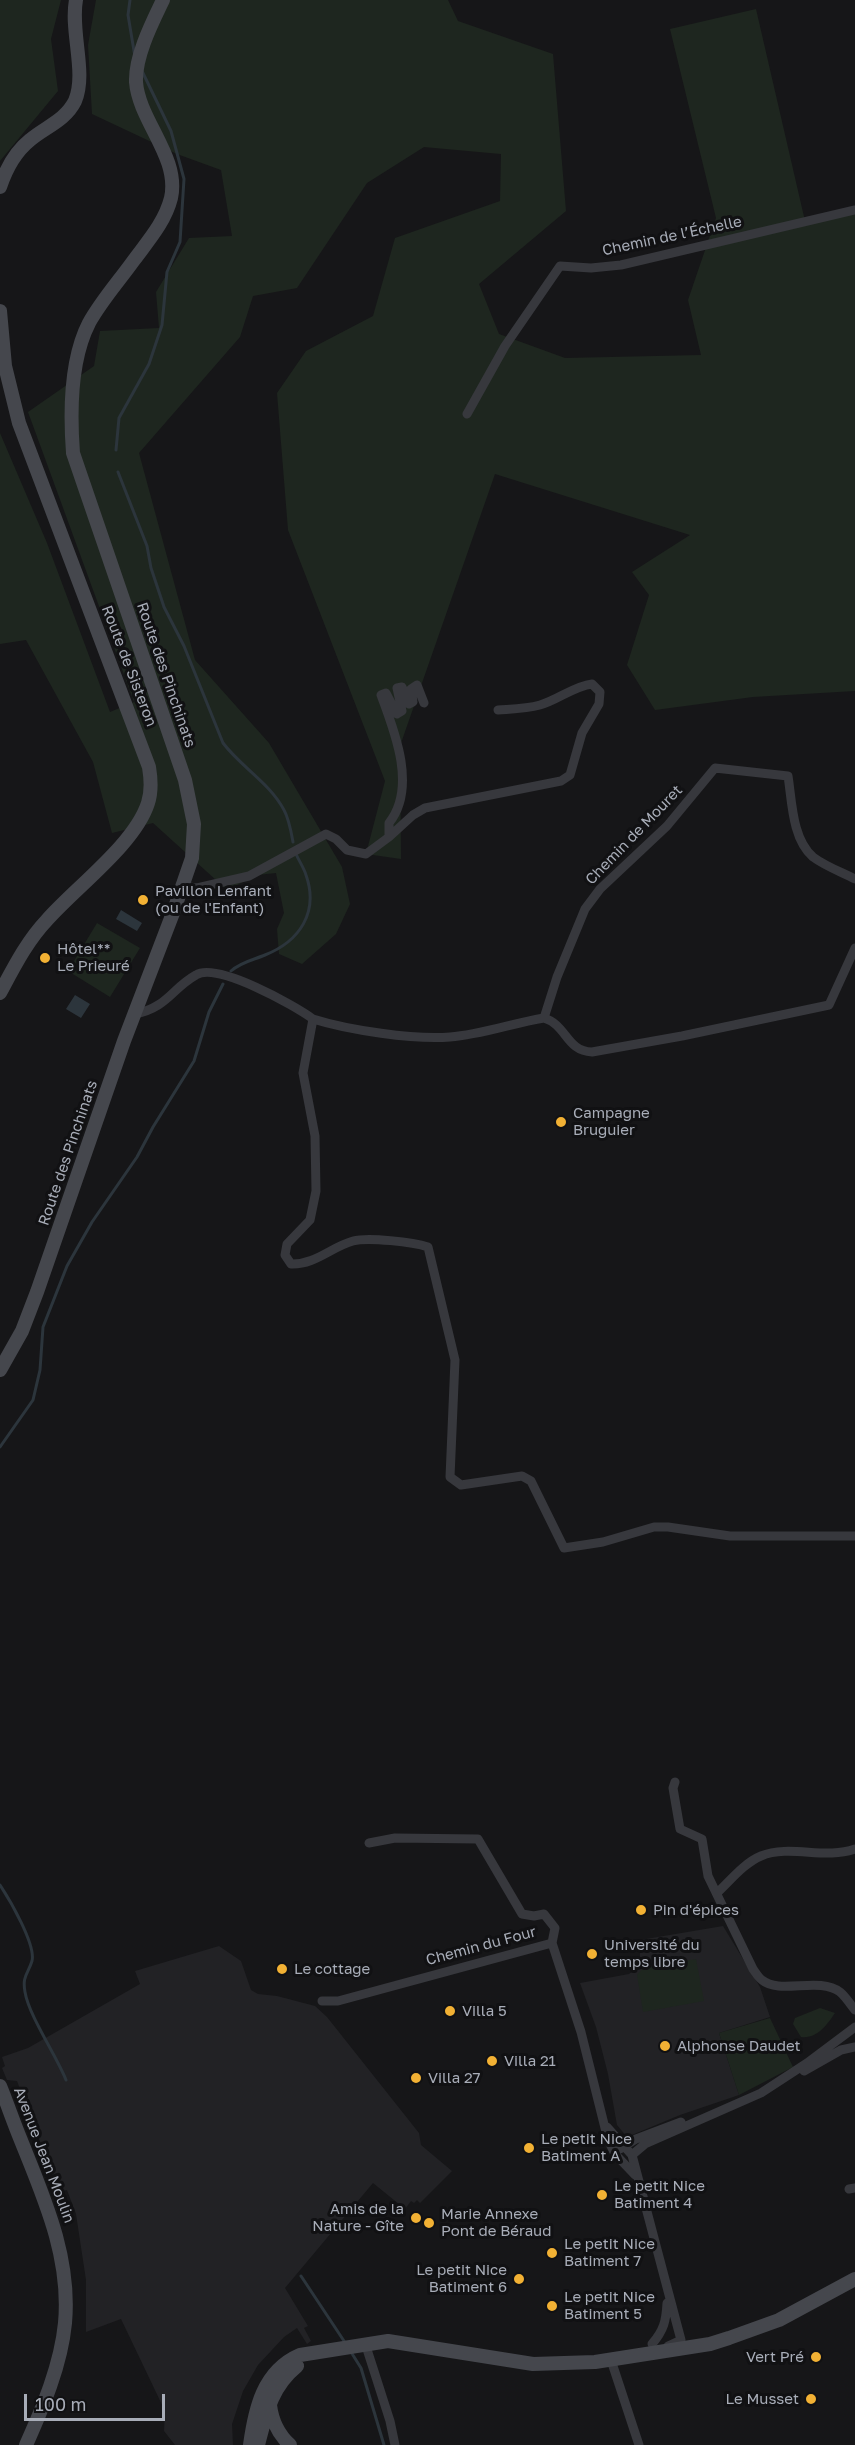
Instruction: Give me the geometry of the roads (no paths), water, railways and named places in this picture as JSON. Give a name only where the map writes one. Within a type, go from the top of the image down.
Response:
[{"type":"main road","points":[[0,187],[5,171],[16,154],[30,140],[63,117],[76,99],[78,64],[74,28],[76,0]]},
{"type":"main road","name":"Route des Pinchinats","points":[[0,1370],[37,1293],[193,850],[192,809],[185,780],[72,453],[70,414],[77,362],[89,324],[164,218],[171,196],[170,170],[138,92],[137,74],[148,31],[163,0]]},
{"type":"main road","name":"Route de Sisteron","points":[[0,311],[5,366],[19,423],[145,756],[150,773],[151,791],[143,814],[130,834],[46,920],[26,946],[0,993]]},
{"type":"main road","name":"Avenue Jean Moulin","points":[[1,2089],[49,2211],[63,2264],[65,2291],[65,2325],[60,2347],[45,2401],[26,2445]]},
{"type":"main road","points":[[250,2445],[258,2400],[275,2372],[300,2355],[363,2343],[388,2341],[513,2361],[561,2364],[611,2360],[673,2344],[741,2332],[778,2320],[855,2278]]},
{"type":"main road","points":[[258,2445],[269,2401],[286,2375],[297,2366],[334,2349]]},
{"type":"main road","points":[[513,2361],[584,2359],[651,2349]]},
{"type":"main road","points":[[269,2401],[274,2423],[281,2436],[290,2445]]},
{"type":"street","name":"Chemin de l’Échelle","points":[[467,414],[504,346],[560,266],[591,268],[621,266],[855,210]]},
{"type":"street","points":[[182,886],[197,888],[249,876],[326,834],[336,839],[347,850],[366,854],[413,815],[425,808],[561,781],[570,775],[582,733],[599,704],[600,692],[592,684],[583,685],[540,705],[498,710]]},
{"type":"street","points":[[389,837],[389,823],[396,814],[400,796],[403,759],[381,694],[386,693],[397,714],[402,711],[397,688],[402,687],[409,704],[414,702],[411,689],[417,685],[424,704]]},
{"type":"street","name":"Chemin de Mouret","points":[[544,1018],[557,976],[585,909],[600,889],[660,834],[715,768],[788,776],[798,835],[807,850],[813,856],[855,879]]},
{"type":"street","points":[[135,1014],[160,1006],[193,976],[205,971],[215,972],[263,990],[314,1019],[336,1026],[449,1038],[477,1034],[544,1018],[555,1021],[575,1048],[592,1052],[829,1005],[855,948]]},
{"type":"street","points":[[314,1019],[303,1073],[315,1136],[316,1191],[310,1220],[287,1244],[285,1255],[291,1264],[304,1264],[354,1241],[413,1242],[428,1247],[455,1360],[450,1478],[461,1485],[522,1476],[531,1481],[564,1548],[603,1542],[654,1527],[730,1536],[855,1536]]},
{"type":"street","points":[[675,1782],[673,1788],[680,1829],[702,1839],[708,1876],[753,1969],[761,1980],[768,1984],[829,1987],[839,1992],[855,2010]]},
{"type":"street","points":[[369,1843],[395,1838],[478,1839],[522,1914],[534,1916],[544,1914],[555,1928],[552,1943]]},
{"type":"street","points":[[717,1893],[748,1863],[761,1856],[775,1853],[843,1853],[855,1849]]},
{"type":"street","name":"Chemin du Four","points":[[322,2001],[338,2001],[552,1943],[581,2032],[608,2140],[615,2154]]},
{"type":"street","points":[[615,2154],[632,2155],[645,2144],[729,2107],[854,2047],[848,2002]]},
{"type":"street","points":[[783,2080],[853,2030]]},
{"type":"street","points":[[615,2154],[624,2146],[677,2123],[729,2107]]},
{"type":"street","name":"Chemin du Four","points":[[605,2125],[632,2155]]},
{"type":"street","points":[[615,2154],[635,2175]]},
{"type":"street","points":[[632,2155],[635,2175],[667,2292],[673,2344]]},
{"type":"street","points":[[667,2292],[666,2323],[673,2344]]},
{"type":"street","points":[[651,2349],[666,2323]]},
{"type":"street","points":[[363,2343],[390,2421],[395,2445]]},
{"type":"street","points":[[611,2360],[639,2445]]},
{"type":"waterway","points":[[130,0],[128,15],[135,57]]},
{"type":"waterway","points":[[116,450],[119,418],[149,364],[162,325],[167,272],[180,242],[184,179],[171,131],[142,71]]},
{"type":"waterway","points":[[118,472],[147,546],[151,568],[164,607],[184,646],[223,743],[278,800],[290,825],[293,842]]},
{"type":"waterway","points":[[231,971],[288,942],[304,924],[310,901],[309,888],[305,872],[296,854]]},
{"type":"waterway","points":[[0,1447],[33,1400],[40,1370],[43,1327],[67,1266],[92,1222],[137,1157],[194,1061],[209,1012],[223,984]]},
{"type":"waterway","points":[[0,1885],[30,1944],[32,1961],[24,1982],[28,2002],[66,2080]]},
{"type":"waterway","points":[[301,2276],[346,2344]]},
{"type":"waterway","points":[[351,2352],[361,2368],[384,2445]]},
{"type":"place","name":"Pavillon Lenfant (ou de l'Enfant)","points":[[143,900]]},
{"type":"place","name":"Hôtel** Le Prieuré","points":[[45,958]]},
{"type":"place","name":"Campagne Bruguier","points":[[561,1122]]},
{"type":"place","name":"Pin d'épices","points":[[641,1910]]},
{"type":"place","name":"Université du temps libre","points":[[592,1954]]},
{"type":"place","name":"Le cottage","points":[[282,1969]]},
{"type":"place","name":"Villa 5","points":[[450,2011]]},
{"type":"place","name":"Alphonse Daudet","points":[[665,2046]]},
{"type":"place","name":"Villa 21","points":[[492,2061]]},
{"type":"place","name":"Villa 27","points":[[416,2078]]},
{"type":"place","name":"Le petit Nice Batiment A","points":[[529,2148]]},
{"type":"place","name":"Le petit Nice Batiment 4","points":[[602,2195]]},
{"type":"place","name":"Amis de la Nature - Gîte","points":[[416,2218]]},
{"type":"place","name":"Marie Annexe Pont de Béraud","points":[[429,2223]]},
{"type":"place","name":"Le petit Nice Batiment 7","points":[[552,2253]]},
{"type":"place","name":"Le petit Nice Batiment 6","points":[[519,2279]]},
{"type":"place","name":"Le petit Nice Batiment 5","points":[[552,2306]]},
{"type":"place","name":"Vert Pré","points":[[816,2357]]},
{"type":"place","name":"Le Musset","points":[[811,2399]]}]
